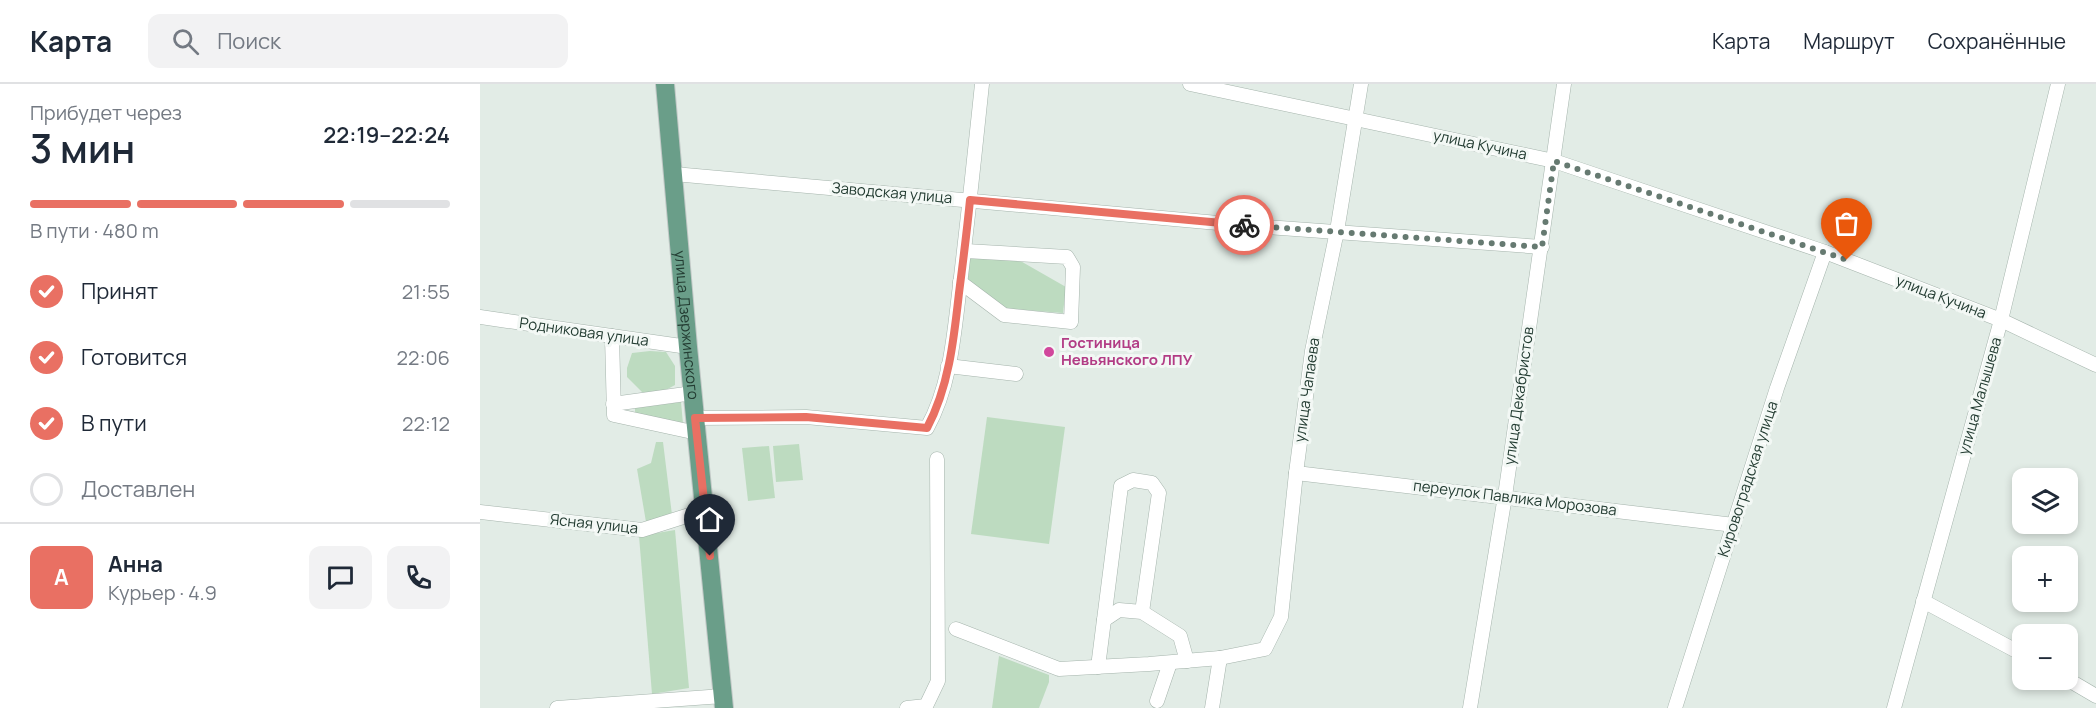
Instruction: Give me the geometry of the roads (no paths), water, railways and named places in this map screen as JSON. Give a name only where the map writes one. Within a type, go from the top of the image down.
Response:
[{"type":"main road","name":"улица Дзержинского","points":[[665,84],[688,347],[724,702]]},
{"type":"street","points":[[612,336],[614,415],[696,425],[806,417],[927,428],[952,356],[966,250],[982,84]]},
{"type":"street","name":"улица Кучина","points":[[1190,84],[1554,161],[1825,252],[2001,320],[2096,364]]},
{"type":"street","name":"улица Чапаева","points":[[956,629],[1059,669],[1170,663],[1220,658],[1265,649],[1281,616],[1296,472],[1312,351],[1337,231],[1361,84]]},
{"type":"street","name":"улица Декабристов","points":[[1470,708],[1542,247],[1564,84]]},
{"type":"street","name":"улица Малышева","points":[[1894,708],[2001,320],[2058,84]]},
{"type":"street","name":"Заводская улица","points":[[674,174],[1240,225],[1542,247]]},
{"type":"street","points":[[960,282],[1004,315],[1071,322],[1073,267],[1067,257],[966,250]]},
{"type":"street","name":"Кировоградская улица","points":[[1675,708],[1777,388],[1825,252]]},
{"type":"street","name":"Родниковая улица","points":[[480,317],[688,347]]},
{"type":"street","points":[[948,366],[1016,374]]},
{"type":"street","points":[[613,404],[693,393]]},
{"type":"street","points":[[907,708],[926,706],[938,681],[937,459]]},
{"type":"street","name":"переулок Павлика Морозова","points":[[1296,472],[1734,525]]},
{"type":"street","points":[[1098,667],[1121,486],[1132,480],[1152,483],[1159,493],[1142,612]]},
{"type":"street","name":"Ясная улица","points":[[480,512],[642,530],[705,510]]},
{"type":"street","points":[[1923,601],[2012,649]]},
{"type":"street","points":[[1104,620],[1119,610],[1142,612],[1180,636],[1187,661]]},
{"type":"street","points":[[1212,708],[1220,658]]},
{"type":"street","points":[[1157,701],[1170,663]]},
{"type":"street","points":[[2078,686],[2096,696]]},
{"type":"street","points":[[557,708],[724,702]]},
{"type":"place","name":"Гостиница Невьянского ЛПУ","points":[[1049,352]]}]
